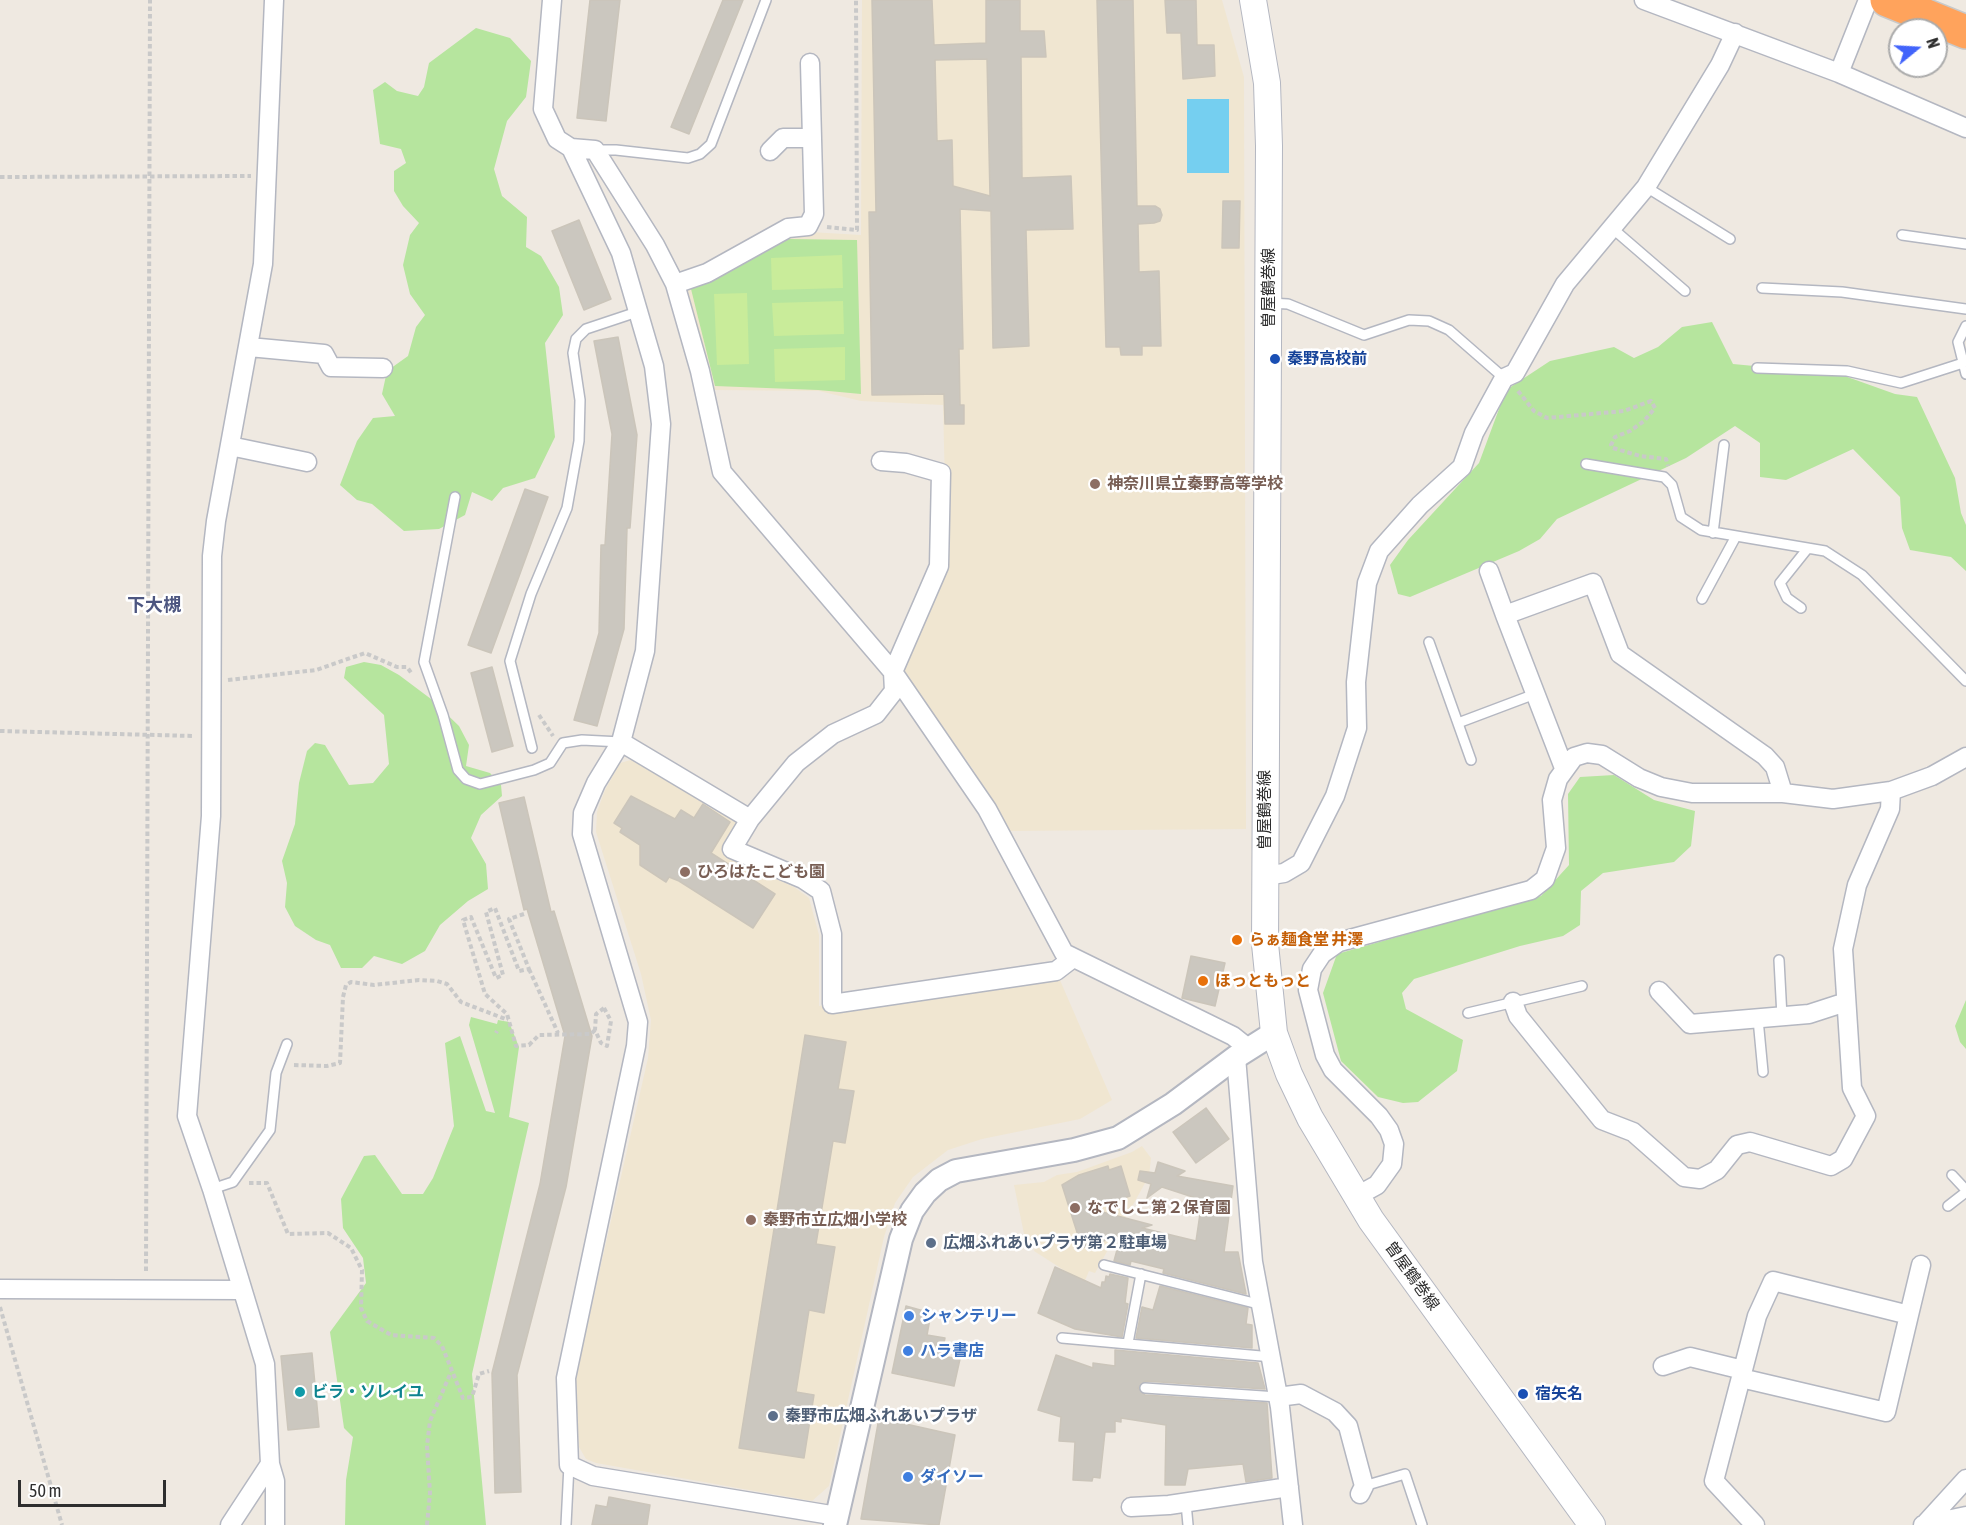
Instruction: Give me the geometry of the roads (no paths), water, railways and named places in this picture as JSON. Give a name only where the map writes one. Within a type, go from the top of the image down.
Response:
[{"type":"highway","points":[[1887,0],[1966,32]]},
{"type":"main road","name":"曽屋鶴巻線","points":[[1253,0],[1267,83],[1269,303],[1265,944],[1274,1033],[1289,1074],[1310,1118],[1371,1220],[1592,1525]]},
{"type":"street","points":[[274,0],[262,264],[212,556],[211,816],[187,1116],[212,1189],[265,1364],[270,1464],[275,1481],[275,1525]]},
{"type":"street","points":[[552,0],[543,109],[557,139],[571,148],[595,150],[655,245],[675,284],[700,370],[722,471],[893,672],[987,809],[1064,953],[1233,1036],[1242,1052],[1246,1197],[1253,1262],[1272,1357],[1293,1525]]},
{"type":"street","points":[[1644,0],[1839,73],[1966,128]]},
{"type":"street","points":[[1839,73],[1868,0]]},
{"type":"street","points":[[1265,876],[1284,873],[1301,863],[1335,796],[1357,728],[1356,681],[1367,583],[1380,551],[1420,505],[1462,467],[1474,433],[1565,284],[1646,187],[1720,64],[1735,33]]},
{"type":"street","points":[[675,284],[707,273],[788,228],[808,226],[814,214],[810,63]]},
{"type":"street","points":[[770,151],[783,138],[812,138]]},
{"type":"street","points":[[571,148],[621,253],[640,311],[654,366],[661,424],[645,651],[621,742],[596,783],[584,813],[582,834],[638,1022],[637,1038],[566,1378],[569,1465],[593,1476],[836,1520],[901,1239],[912,1211],[925,1193],[939,1180],[956,1171],[1074,1150],[1118,1138],[1173,1104],[1242,1052],[1274,1033]]},
{"type":"street","points":[[249,347],[324,354],[331,367],[383,368]]},
{"type":"street","points":[[230,446],[306,462]]},
{"type":"street","points":[[881,460],[906,463],[941,473],[939,566],[893,672],[894,691],[876,714],[833,734],[796,763],[750,819],[732,849],[803,879],[820,891],[832,934],[832,1004],[1056,971],[1073,958]]},
{"type":"street","points":[[1489,571],[1564,768]]},
{"type":"street","points":[[1505,615],[1593,584],[1620,654],[1766,756],[1775,767],[1783,793]]},
{"type":"street","points":[[621,742],[750,819]]},
{"type":"street","points":[[1357,1196],[1377,1185],[1392,1164],[1394,1144],[1389,1130],[1379,1116],[1333,1070],[1325,1055],[1308,990],[1312,969],[1322,954],[1339,942],[1531,890],[1545,879],[1556,848],[1552,800],[1558,779],[1574,757],[1587,753],[1602,755],[1639,778],[1661,787],[1692,793],[1783,793],[1833,799],[1891,791],[1932,776],[1966,757]]},
{"type":"street","points":[[1513,1002],[1518,1016],[1602,1120],[1633,1132],[1684,1177],[1700,1179],[1717,1170],[1737,1145],[1750,1142],[1831,1167],[1843,1159],[1866,1116],[1852,1088],[1843,949],[1857,885],[1890,809],[1891,791]]},
{"type":"street","points":[[1659,991],[1690,1024],[1809,1014],[1846,1002]]},
{"type":"street","points":[[1663,1366],[1690,1357],[1742,1374],[1886,1412],[1921,1265]]},
{"type":"street","points":[[1755,1525],[1714,1481],[1757,1316],[1773,1281],[1909,1315]]},
{"type":"street","points":[[0,1289],[242,1290]]},
{"type":"street","points":[[1278,1397],[1301,1394],[1335,1412],[1348,1426],[1362,1490]]},
{"type":"street","points":[[230,1525],[270,1464]]},
{"type":"street","points":[[1924,1524],[1966,1479]]},
{"type":"street","points":[[1131,1507],[1186,1503],[1289,1487]]},
{"type":"street","points":[[1924,1524],[1966,1516]]},
{"type":"lane","points":[[595,150],[688,158],[700,154],[711,144],[766,0]]},
{"type":"lane","points":[[1646,187],[1730,239]]},
{"type":"lane","points":[[1612,228],[1685,291]]},
{"type":"lane","points":[[1902,235],[1966,244]]},
{"type":"lane","points":[[1762,288],[1842,292],[1966,309]]},
{"type":"lane","points":[[1269,303],[1288,304],[1364,334],[1409,320],[1429,321],[1449,330],[1510,376]]},
{"type":"lane","points":[[532,748],[510,661],[531,594],[567,508],[579,441],[580,400],[573,353],[576,339],[586,329],[640,311]]},
{"type":"lane","points":[[1966,326],[1958,342],[1966,374]]},
{"type":"lane","points":[[1757,368],[1847,371],[1901,383],[1963,363]]},
{"type":"lane","points":[[1713,533],[1724,446]]},
{"type":"lane","points":[[1586,464],[1664,477],[1672,485],[1681,516],[1701,530],[1735,538],[1825,551],[1862,575],[1966,681]]},
{"type":"lane","points":[[455,497],[424,662],[443,715],[458,770],[466,779],[480,784],[534,770],[550,763],[563,743],[582,740],[621,742]]},
{"type":"lane","points":[[1702,599],[1735,538]]},
{"type":"lane","points":[[1801,608],[1787,598],[1780,583],[1808,548]]},
{"type":"lane","points":[[1429,642],[1471,759]]},
{"type":"lane","points":[[1458,723],[1535,694]]},
{"type":"lane","points":[[1779,960],[1782,1017]]},
{"type":"lane","points":[[1468,1013],[1582,986]]},
{"type":"lane","points":[[1758,1019],[1763,1072]]},
{"type":"lane","points":[[212,1189],[233,1182],[270,1130],[276,1073],[287,1044]]},
{"type":"lane","points":[[1948,1206],[1966,1191],[1952,1175]]},
{"type":"lane","points":[[1104,1265],[1262,1305]]},
{"type":"lane","points":[[1128,1343],[1141,1274]]},
{"type":"lane","points":[[1062,1338],[1272,1357]]},
{"type":"lane","points":[[1145,1388],[1278,1397]]},
{"type":"lane","points":[[566,1525],[569,1465]]},
{"type":"lane","points":[[1362,1490],[1406,1474],[1422,1525]]},
{"type":"lane","points":[[1186,1503],[1188,1525]]},
{"type":"water","points":[[1187,99],[1229,99],[1229,173],[1187,173]]},
{"type":"place","name":"秦野高校前","points":[[1275,359]]},
{"type":"place","name":"神奈川県立秦野高等学校","points":[[1095,484]]},
{"type":"place","name":"ひろはたこども園","points":[[685,872]]},
{"type":"place","name":"らぁ麺食堂 井澤","points":[[1237,940]]},
{"type":"place","name":"ほっともっと","points":[[1203,981]]},
{"type":"place","name":"なでしこ第２保育園","points":[[1075,1208]]},
{"type":"place","name":"秦野市立広畑小学校","points":[[751,1220]]},
{"type":"place","name":"広畑ふれあいプラザ第２駐車場","points":[[931,1243]]},
{"type":"place","name":"シャンテリー","points":[[909,1316]]},
{"type":"place","name":"ハラ書店","points":[[908,1351]]},
{"type":"place","name":"ビラ・ソレイユ","points":[[300,1392]]},
{"type":"place","name":"宿矢名","points":[[1523,1394]]},
{"type":"place","name":"秦野市広畑ふれあいプラザ","points":[[773,1416]]},
{"type":"place","name":"ダイソー","points":[[908,1477]]},
{"type":"district","name":"下大槻","points":[[154,605]]}]
